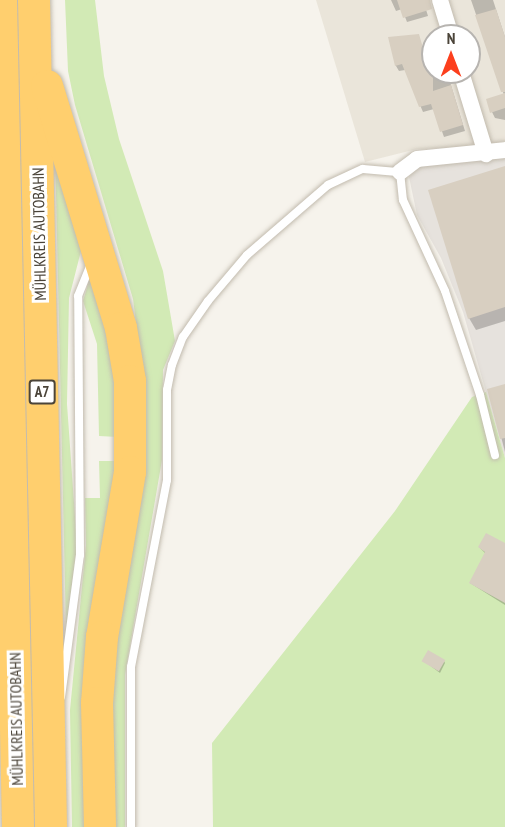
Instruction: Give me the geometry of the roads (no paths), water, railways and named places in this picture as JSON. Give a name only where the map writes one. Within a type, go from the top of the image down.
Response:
[{"type":"highway","name":"MÜHLKREIS AUTOBAHN","points":[[1,0],[18,827]]},
{"type":"highway","name":"MÜHLKREIS AUTOBAHN","points":[[34,0],[51,827]]},
{"type":"highway","points":[[35,47],[68,165],[99,252],[121,328],[132,431],[130,472],[102,637],[97,703],[100,827]]},
{"type":"highway","points":[[0,640],[13,591]]},
{"type":"street","points":[[440,0],[447,24]]},
{"type":"street","points":[[465,84],[486,154]]},
{"type":"street","points":[[400,172],[417,159],[486,154],[505,150]]},
{"type":"lane","points":[[131,827],[131,666],[166,480],[168,390],[183,337],[247,255],[328,185],[363,169],[400,172],[403,200],[445,291],[480,395],[495,455]]},
{"type":"lane","points":[[49,738],[64,686],[80,555],[78,296],[81,280],[99,252]]}]
